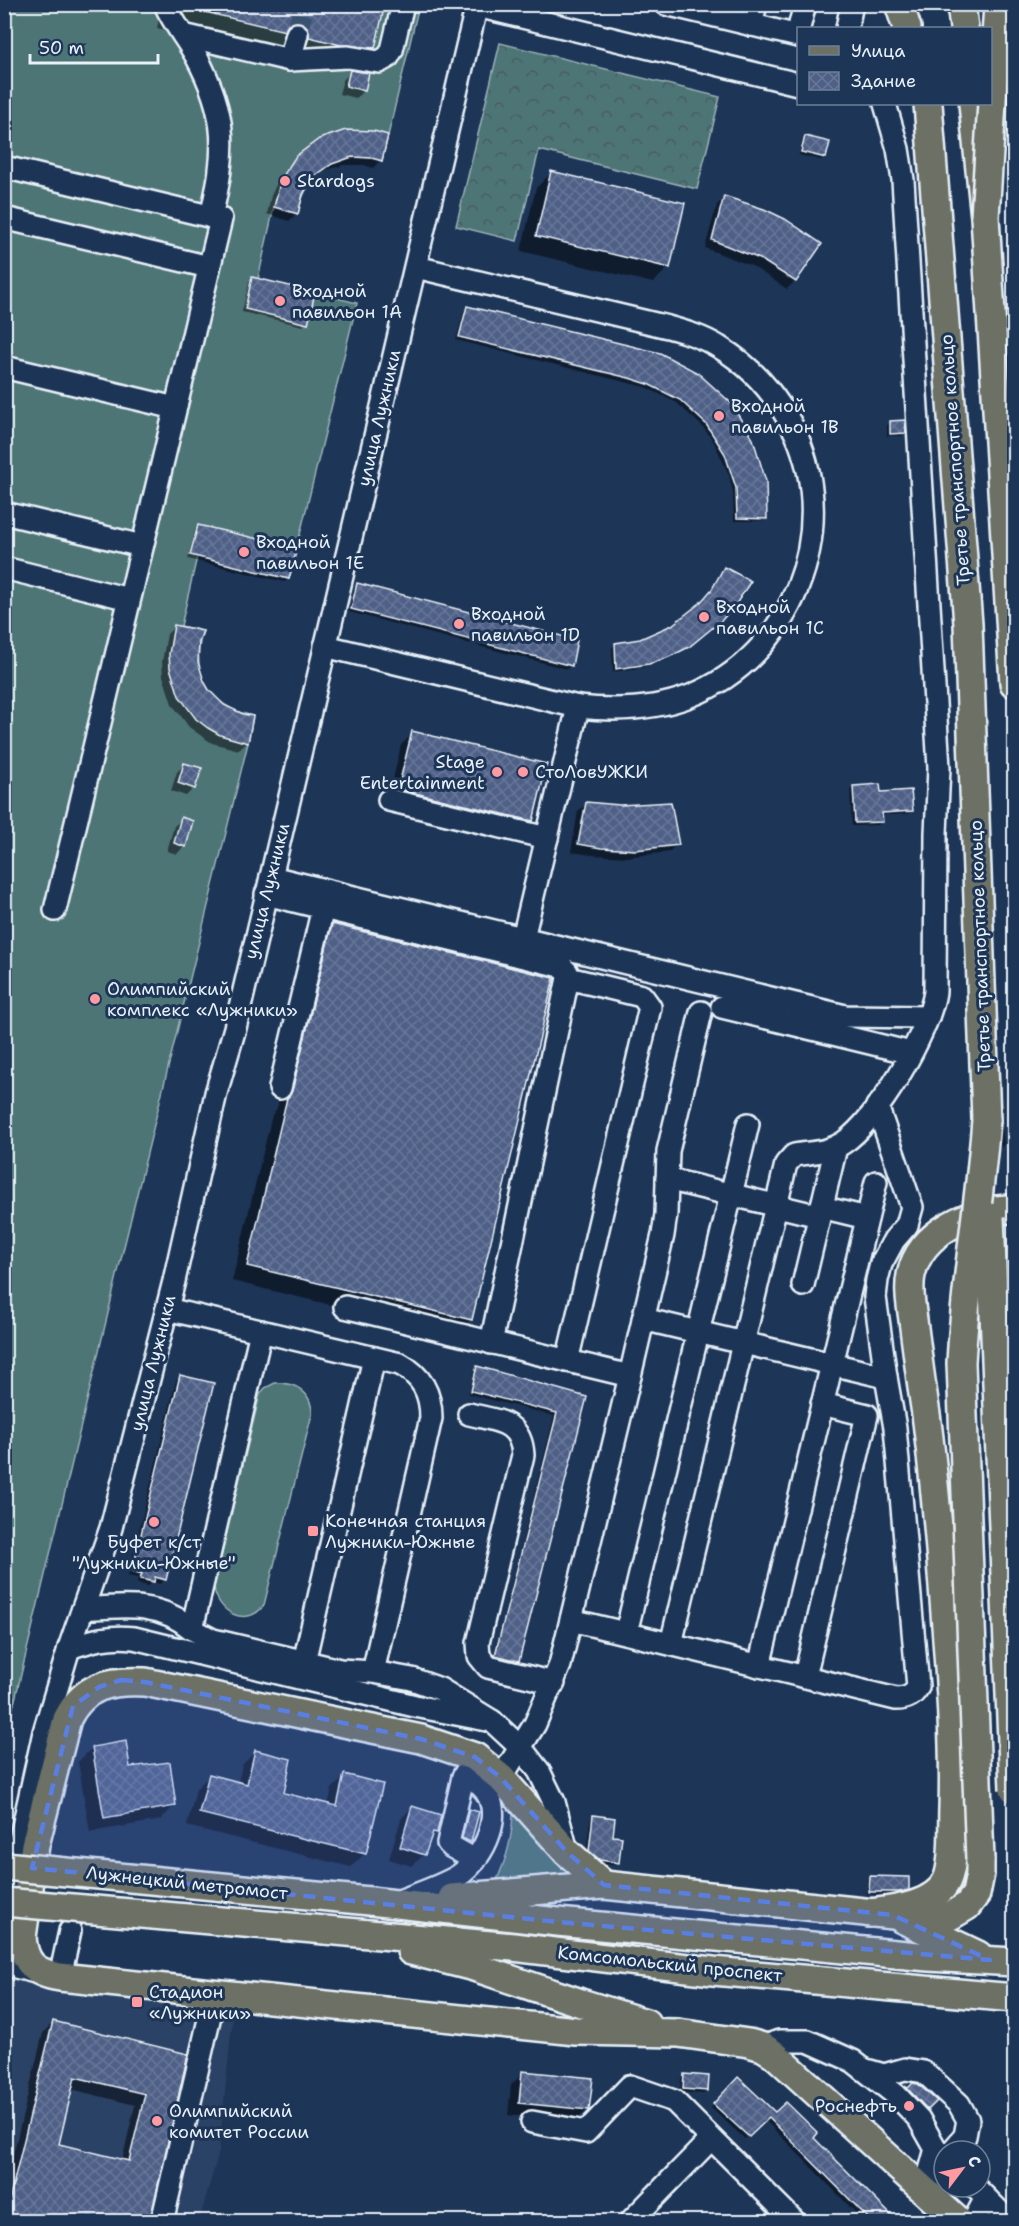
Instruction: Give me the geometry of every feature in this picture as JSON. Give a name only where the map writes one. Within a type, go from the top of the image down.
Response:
[{"type":"main road","points":[[899,4],[907,27]]},
{"type":"main road","points":[[916,4],[919,27]]},
{"type":"main road","points":[[961,4],[964,27]]},
{"type":"main road","points":[[992,102],[998,4]]},
{"type":"main road","name":"Третье транспортное кольцо","points":[[928,105],[968,624],[1014,1789]]},
{"type":"main road","points":[[973,105],[985,217],[1014,683]]},
{"type":"main road","points":[[985,217],[992,105]]},
{"type":"main road","points":[[382,1902],[604,1885],[882,1914],[950,1916],[966,1906],[976,1894],[980,1859],[962,1363],[963,1327],[982,1179],[986,1120]]},
{"type":"main road","points":[[882,1914],[910,1908],[929,1897],[946,1881],[952,1851],[955,1754],[952,1699],[936,1492],[912,1311],[911,1274],[926,1245],[944,1229],[960,1220],[990,1211],[1014,1209]]},
{"type":"main road","points":[[604,1885],[567,1852],[501,1778],[469,1767],[421,1739],[145,1682],[121,1680],[99,1687],[85,1695],[73,1706],[67,1719],[35,1845],[22,1937],[23,1949],[28,1960],[52,1976],[576,2031],[678,2033],[763,2047],[782,2061],[951,2216]]},
{"type":"main road","name":"Лужнецкий метромост","points":[[6,1886],[382,1902]]},
{"type":"main road","name":"Лужнецкий метромост","points":[[6,1886],[325,1930]]},
{"type":"main road","name":"Комсомольский проспект","points":[[382,1902],[570,1924],[928,1957],[1002,1961]]},
{"type":"main road","points":[[882,1914],[1002,1961]]},
{"type":"main road","points":[[325,1930],[474,1967],[678,2033]]},
{"type":"main road","name":"Комсомольский проспект","points":[[325,1930],[513,1947],[713,1971],[1014,1998]]},
{"type":"street","points":[[165,4],[206,75],[219,114],[223,155],[211,217]]},
{"type":"street","points":[[183,36],[291,60],[340,57],[373,62],[384,60],[392,50],[403,4]]},
{"type":"street","points":[[666,4],[754,15],[797,33]]},
{"type":"street","points":[[799,27],[805,4]]},
{"type":"street","points":[[847,27],[852,4]]},
{"type":"street","points":[[477,5],[797,84]]},
{"type":"street","name":"улица Лужники","points":[[4,1912],[6,1886],[44,1732],[69,1648],[111,1528],[167,1309],[216,1093],[235,1028],[477,5]]},
{"type":"street","points":[[291,60],[297,34]]},
{"type":"street","points":[[671,1644],[786,1164],[794,1155],[824,1152],[836,1147],[859,1129],[877,1107],[911,1053],[928,1017],[935,992],[939,774],[903,180],[898,149],[885,105]]},
{"type":"street","points":[[4,167],[220,219],[55,910]]},
{"type":"street","points":[[4,218],[209,267]]},
{"type":"street","points":[[324,646],[578,707],[630,709],[659,705],[690,696],[713,685],[735,670],[769,638],[793,600],[802,580],[812,541],[813,500],[807,464],[799,442],[774,396],[739,360],[697,336],[668,327],[416,267]]},
{"type":"street","points":[[4,367],[175,408]]},
{"type":"street","points":[[4,513],[142,546]]},
{"type":"street","points":[[4,568],[129,599]]},
{"type":"street","points":[[523,938],[578,707]]},
{"type":"street","points":[[389,800],[547,838]]},
{"type":"street","points":[[268,886],[523,938],[845,1016],[928,1017]]},
{"type":"street","points":[[268,886],[323,908],[561,966],[567,972],[568,978],[491,1343]]},
{"type":"street","points":[[280,1088],[323,908]]},
{"type":"street","points":[[567,1361],[650,1007],[642,996],[568,978]]},
{"type":"street","points":[[722,1007],[911,1053]]},
{"type":"street","points":[[501,1778],[521,1748],[554,1683],[571,1620],[663,1235],[668,1151],[701,1011]]},
{"type":"street","points":[[571,1620],[896,1698],[908,1697],[918,1687],[895,1422],[886,1377],[876,1298],[877,1280],[885,1254],[907,1225],[912,1207],[877,1107]]},
{"type":"street","points":[[626,1633],[748,1124]]},
{"type":"street","points":[[803,1285],[836,1147]]},
{"type":"street","points":[[667,1179],[776,1205],[867,1218]]},
{"type":"street","points":[[759,1666],[876,1182]]},
{"type":"street","points":[[345,1307],[630,1376]]},
{"type":"street","points":[[167,1309],[400,1364],[411,1370],[421,1380],[431,1404],[432,1418],[373,1671]]},
{"type":"street","points":[[643,1318],[886,1377]]},
{"type":"street","points":[[192,1629],[261,1331]]},
{"type":"street","points":[[304,1662],[374,1358]]},
{"type":"street","points":[[822,1404],[895,1422]]},
{"type":"street","points":[[469,1414],[513,1428],[522,1443],[523,1455],[478,1643],[479,1656],[488,1667],[554,1683]]},
{"type":"street","points":[[805,1676],[867,1415]]},
{"type":"street","points":[[83,1609],[121,1607],[155,1609],[181,1619],[192,1629],[213,1640],[340,1670],[373,1671],[425,1683],[492,1721],[521,1748],[539,1771],[548,1789],[562,1827],[567,1852]]},
{"type":"street","points":[[69,1648],[98,1638],[115,1636],[134,1638],[415,1706],[492,1721]]},
{"type":"street","points":[[382,1902],[457,1876],[475,1860],[487,1839],[493,1815],[490,1797],[469,1767]]},
{"type":"street","points":[[469,1767],[448,1843],[475,1860]]},
{"type":"street","points":[[4,1964],[52,1976],[70,1931]]},
{"type":"street","points":[[162,2222],[214,1992]]},
{"type":"street","points":[[763,2047],[779,2041],[808,2041],[853,2061],[896,2095],[934,2139]]},
{"type":"street","points":[[862,2069],[884,2075],[905,2069],[924,2072],[959,2104],[968,2120],[965,2136],[961,2139]]},
{"type":"street","points":[[532,2122],[586,2132],[630,2086],[674,2101],[795,2222]]},
{"type":"street","points":[[630,2222],[711,2139]]},
{"type":"street","points":[[942,2199],[951,2216]]},
{"type":"street","points":[[973,2222],[979,2199]]},
{"type":"street","points":[[986,2199],[1010,2222]]},
{"type":"highlighted area","points":[[121,1680],[145,1682],[421,1739],[475,1757],[501,1778],[567,1852],[604,1885],[893,1915],[990,1960],[558,1922],[32,1868],[73,1706],[99,1687]]},
{"type":"shaded area","points":[[11,1976],[46,1989],[234,2005],[219,2152],[199,2221],[5,2222],[4,2022]]},
{"type":"green space","name":"Олимпийский комплекс «Лужники»","points":[[5,5],[419,5],[382,161],[352,158],[327,166],[309,186],[298,214],[274,207],[258,279],[357,303],[289,579],[197,557],[181,626],[203,631],[199,646],[201,674],[215,696],[225,705],[253,716],[5,1741]]},
{"type":"green space","points":[[500,43],[720,97],[697,189],[539,150],[517,241],[456,226]]},
{"type":"green space","points":[[275,1383],[290,1384],[306,1394],[312,1414],[264,1605],[249,1616],[241,1616],[226,1610],[216,1595],[214,1586],[260,1394],[265,1388]]},
{"type":"green space","points":[[513,1812],[569,1871],[583,1879],[495,1884],[508,1849]]},
{"type":"building","points":[[197,4],[385,4],[375,48],[341,45],[309,37],[306,25],[300,22],[288,25],[285,31],[196,10]]},
{"type":"building","points":[[350,70],[369,73],[365,91],[346,86]]},
{"type":"building","points":[[346,130],[374,131],[388,135],[382,161],[352,157],[332,164],[315,176],[309,184],[303,194],[298,214],[274,207],[281,179],[296,156],[319,139]]},
{"type":"building","points":[[805,136],[830,142],[826,158],[801,152]]},
{"type":"building","points":[[551,171],[685,203],[670,268],[536,236]]},
{"type":"building","points":[[724,196],[764,209],[785,219],[822,244],[796,282],[760,259],[712,240]]},
{"type":"building","name":"Входной павильон 1A","points":[[252,277],[315,292],[308,324],[245,309]]},
{"type":"building","name":"Входной павильон 1B","points":[[467,306],[660,353],[698,373],[730,402],[753,439],[766,481],[767,519],[737,518],[736,488],[725,454],[706,424],[680,400],[648,384],[629,378],[459,337]]},
{"type":"building","points":[[905,420],[906,433],[890,434],[890,421]]},
{"type":"building","name":"Входной павильон 1E","points":[[198,525],[297,548],[289,579],[190,555]]},
{"type":"building","name":"Входной павильон 1C","points":[[724,567],[751,581],[722,620],[689,647],[669,657],[649,664],[616,669],[615,643],[640,639],[672,625],[700,603],[712,589]]},
{"type":"building","name":"Входной павильон 1D","points":[[357,583],[577,640],[572,666],[351,609]]},
{"type":"building","points":[[174,625],[203,631],[199,641],[198,662],[204,681],[209,690],[224,705],[253,716],[248,743],[220,735],[208,728],[196,719],[179,696],[170,668],[169,654]]},
{"type":"building","points":[[412,731],[547,764],[533,821],[398,789]]},
{"type":"building","points":[[184,763],[202,768],[195,789],[178,783]]},
{"type":"building","points":[[880,784],[881,792],[911,790],[913,811],[882,813],[883,822],[855,823],[853,786]]},
{"type":"building","points":[[586,802],[620,805],[671,802],[679,845],[635,850],[578,844]]},
{"type":"building","points":[[181,817],[193,821],[186,847],[174,843]]},
{"type":"building","points":[[332,924],[554,978],[472,1320],[247,1266]]},
{"type":"building","points":[[477,1366],[587,1397],[519,1661],[495,1655],[557,1413],[471,1391]]},
{"type":"building","points":[[180,1375],[214,1383],[166,1580],[155,1577],[154,1582],[140,1579],[142,1574],[132,1571]]},
{"type":"building","points":[[126,1741],[130,1767],[170,1762],[176,1806],[104,1818],[92,1747]]},
{"type":"building","points":[[255,1750],[291,1759],[284,1793],[337,1806],[344,1774],[383,1784],[366,1854],[199,1813],[209,1774],[247,1784]]},
{"type":"building","points":[[412,1806],[441,1815],[437,1833],[433,1832],[425,1855],[400,1847]]},
{"type":"building","points":[[469,1809],[479,1812],[471,1842],[462,1838]]},
{"type":"building","points":[[593,1815],[615,1818],[613,1836],[622,1837],[619,1863],[600,1860],[589,1851]]},
{"type":"building","points":[[870,1876],[909,1877],[909,1890],[869,1892]]},
{"type":"building","name":"Олимпийский комитет России","points":[[53,2021],[188,2054],[150,2222],[4,2222]],"holes":[[[75,2077],[145,2094],[129,2161],[59,2144]]]},
{"type":"building","points":[[522,2071],[593,2078],[589,2110],[519,2103]]},
{"type":"building","points":[[684,2074],[709,2076],[708,2091],[683,2089]]},
{"type":"building","points":[[738,2077],[775,2112],[786,2102],[818,2133],[814,2138],[898,2222],[872,2222],[769,2118],[749,2137],[713,2104]]},
{"type":"building","points":[[913,2083],[918,2084],[937,2101],[928,2110],[905,2086],[908,2088]]},
{"type":"tunnel","points":[[297,34],[304,4]]},
{"type":"place","name":"Stardogs","points":[[285,181]]},
{"type":"place","name":"Входной павильон 1A","points":[[280,301]]},
{"type":"place","name":"Входной павильон 1B","points":[[719,416]]},
{"type":"place","name":"Входной павильон 1E","points":[[244,552]]},
{"type":"place","name":"Входной павильон 1C","points":[[704,617]]},
{"type":"place","name":"Входной павильон 1D","points":[[459,624]]},
{"type":"place","name":"Stage Entertainment","points":[[497,772]]},
{"type":"place","name":"СтоЛовУЖКИ","points":[[523,772]]},
{"type":"place","name":"Олимпийский комплекс «Лужники»","points":[[95,999]]},
{"type":"place","name":"Буфет к/ст \"Лужники-Южные\"","points":[[154,1522]]},
{"type":"place","name":"Конечная станция Лужники-Южные","points":[[313,1531]]},
{"type":"place","name":"Стадион «Лужники»","points":[[137,2002]]},
{"type":"place","name":"Роснефть","points":[[909,2106]]},
{"type":"place","name":"Олимпийский комитет России","points":[[157,2121]]}]
